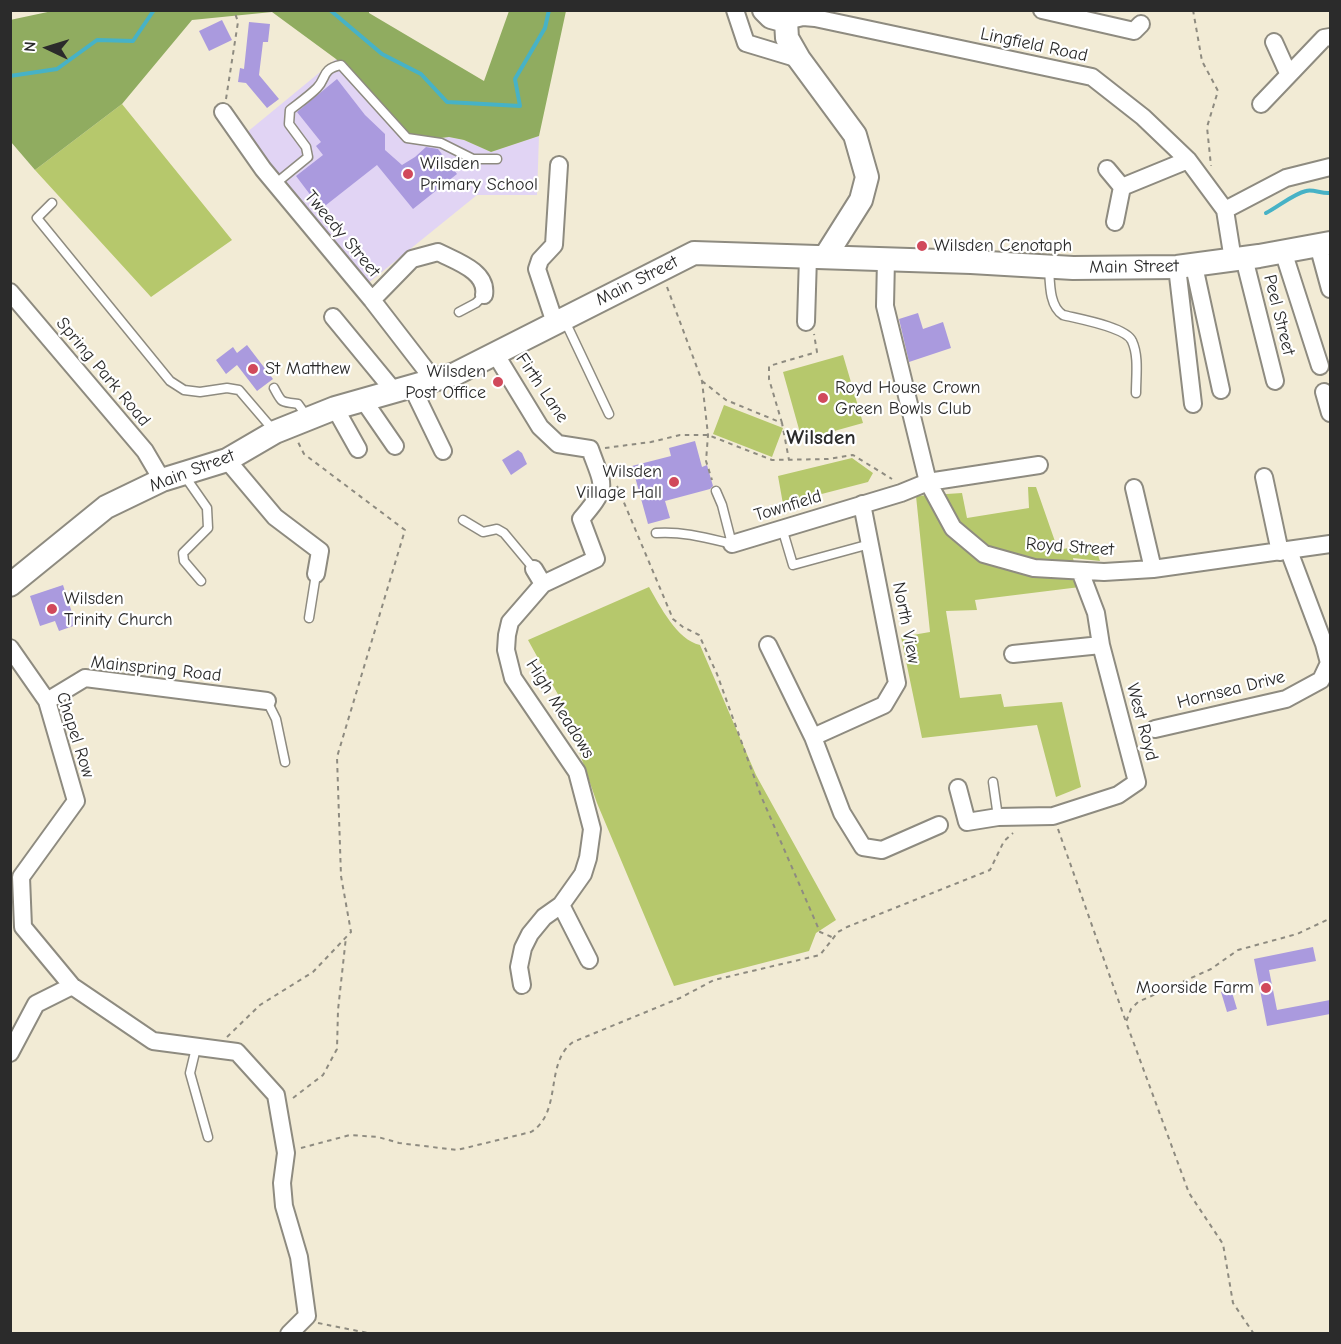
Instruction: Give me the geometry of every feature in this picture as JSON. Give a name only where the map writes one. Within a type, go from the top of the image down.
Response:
[{"type":"street","points":[[735,10],[746,43],[799,59]]},
{"type":"street","points":[[764,10],[771,17],[798,16],[787,38],[799,59],[855,135],[867,177],[861,201],[817,257],[806,322]]},
{"type":"street","name":"Lingfield Road","points":[[1042,10],[1074,14],[1134,31],[1141,24]]},
{"type":"street","name":"Lingfield Road","points":[[798,16],[1092,77],[1143,117],[1188,160],[1225,210],[1239,259]]},
{"type":"street","points":[[1261,104],[1288,73],[1324,38],[1330,37]]},
{"type":"street","points":[[1274,42],[1288,73]]},
{"type":"street","name":"Tweedy Street","points":[[223,112],[275,184],[372,300],[433,380]]},
{"type":"street","points":[[1122,187],[1188,160]]},
{"type":"street","points":[[558,165],[554,245],[540,260],[537,269],[560,320]]},
{"type":"street","points":[[1225,210],[1286,178],[1330,167]]},
{"type":"street","points":[[1107,169],[1122,187]]},
{"type":"street","points":[[1115,222],[1122,187]]},
{"type":"street","points":[[1324,244],[1330,289]]},
{"type":"street","name":"Main Street","points":[[10,585],[106,507],[162,480],[227,460],[291,426],[335,408],[455,374],[694,253],[1049,267],[1185,266],[1324,244]]},
{"type":"street","points":[[1283,251],[1320,366]]},
{"type":"street","points":[[372,300],[412,259],[438,252],[477,273],[485,290],[484,296]]},
{"type":"street","name":"Royd Street","points":[[886,259],[885,306],[928,482],[953,528],[984,554],[1034,568],[1080,571],[1153,569],[1330,544]]},
{"type":"street","name":"Peel Street","points":[[1239,259],[1275,381]]},
{"type":"street","points":[[1185,266],[1211,342],[1221,390]]},
{"type":"street","points":[[1185,266],[1186,349],[1193,404]]},
{"type":"street","name":"Spring Park Road","points":[[10,292],[145,452],[162,480]]},
{"type":"street","points":[[333,317],[402,388],[443,451]]},
{"type":"street","points":[[1186,349],[1211,342]]},
{"type":"street","name":"Firth Lane","points":[[496,355],[540,427],[558,444],[590,449]]},
{"type":"street","points":[[1324,392],[1330,413]]},
{"type":"street","points":[[364,401],[395,446]]},
{"type":"street","points":[[335,408],[358,449]]},
{"type":"street","points":[[538,577],[596,559],[581,519],[598,498],[603,487],[590,449]]},
{"type":"street","points":[[227,460],[275,517],[320,551],[316,574]]},
{"type":"street","name":"Townfield","points":[[732,544],[901,493],[928,482],[1039,465]]},
{"type":"street","name":"Hornsea Drive","points":[[1155,729],[1286,699],[1321,680],[1329,663],[1324,644],[1285,551],[1264,477]]},
{"type":"street","points":[[1134,488],[1153,569]]},
{"type":"street","name":"North View","points":[[813,737],[884,705],[897,683],[862,504]]},
{"type":"street","name":"West Royd","points":[[958,788],[967,822],[998,817],[1053,816],[1118,795],[1137,782],[1101,645],[1096,613],[1080,571]]},
{"type":"street","name":"High Meadows","points":[[522,986],[519,967],[523,948],[530,934],[544,916],[561,905],[583,874],[592,829],[577,772],[513,678],[506,650],[510,622],[538,577]]},
{"type":"street","points":[[768,645],[813,737],[842,813],[863,848],[882,850],[939,825]]},
{"type":"street","points":[[1013,654],[1101,645]]},
{"type":"street","name":"Chapel Row","points":[[11,649],[47,700],[76,801],[21,877],[23,927],[72,986]]},
{"type":"street","name":"Mainspring Road","points":[[47,700],[85,678],[267,701]]},
{"type":"street","points":[[561,905],[589,960]]},
{"type":"street","points":[[10,1053],[36,1004],[72,986],[153,1041],[237,1052],[276,1095],[279,1109],[285,1153],[282,1183],[284,1206],[299,1257],[307,1316],[289,1334]]},
{"type":"lane","points":[[275,184],[308,157],[306,147],[290,124],[290,110],[320,85],[322,78],[332,67],[341,65],[407,138],[441,143],[473,159],[497,159]]},
{"type":"lane","points":[[52,203],[37,219],[170,381],[184,390],[200,392],[227,388],[239,390],[291,426],[298,404],[281,402],[274,388]]},
{"type":"lane","points":[[1049,267],[1052,296],[1057,311],[1063,315],[1120,330],[1132,339],[1136,353],[1136,393]]},
{"type":"lane","points":[[459,312],[484,296]]},
{"type":"lane","points":[[560,320],[609,414]]},
{"type":"lane","points":[[184,475],[207,507],[208,528],[183,553],[184,561],[201,581]]},
{"type":"lane","points":[[656,533],[669,532],[698,536],[732,544],[716,491]]},
{"type":"lane","points":[[464,520],[483,532],[497,529],[504,534],[538,577]]},
{"type":"lane","points":[[782,528],[794,565],[870,544]]},
{"type":"lane","points":[[309,618],[316,574]]},
{"type":"lane","points":[[267,701],[276,719],[285,762]]},
{"type":"lane","points":[[993,782],[998,817]]},
{"type":"lane","points":[[196,1048],[190,1073],[208,1137]]},
{"type":"path","points":[[223,112],[238,22],[234,10]]},
{"type":"path","points":[[1193,10],[1202,61],[1218,91],[1207,128],[1212,171]]},
{"type":"path","points":[[660,269],[702,381],[708,435],[706,461],[716,491]]},
{"type":"path","points":[[789,460],[782,423],[769,379],[770,366],[817,352],[812,323],[806,322]]},
{"type":"path","points":[[702,381],[726,400],[782,423]]},
{"type":"path","points":[[214,1049],[260,1005],[314,972],[351,932],[341,876],[337,757],[405,530],[304,454],[291,426]]},
{"type":"path","points":[[590,449],[651,442],[680,435],[708,435],[772,460],[828,459],[853,454],[896,482],[901,493]]},
{"type":"path","points":[[616,482],[673,619],[699,635],[761,796],[820,932],[834,938]]},
{"type":"path","points":[[1053,816],[1189,1193],[1223,1244],[1233,1303],[1254,1334]]},
{"type":"path","points":[[285,1153],[350,1135],[378,1137],[399,1143],[457,1150],[531,1131],[540,1126],[545,1119],[559,1058],[565,1048],[573,1042],[680,998],[714,980],[820,955],[838,932],[847,927],[990,870],[1004,841],[1031,817]]},
{"type":"path","points":[[1126,1022],[1131,1009],[1138,1002],[1211,969],[1238,950],[1296,934],[1329,920]]},
{"type":"path","points":[[279,1109],[323,1075],[338,1049],[338,1010],[346,937]]},
{"type":"path","points":[[307,1316],[321,1325],[375,1333]]},
{"type":"shaded area","name":"Wilsden Primary School","points":[[336,59],[406,138],[424,140],[449,137],[464,140],[491,152],[539,136],[537,195],[477,195],[367,284],[246,133]]},
{"type":"green space","points":[[57,10],[369,11],[484,81],[509,11],[566,11],[539,136],[491,152],[464,140],[449,137],[424,140],[406,138],[336,59],[272,12],[192,20],[122,104],[35,170],[11,142],[10,20]]},
{"type":"green space","points":[[122,104],[232,240],[151,297],[35,170]]},
{"type":"green space","name":"Royd House Crown Green Bowls Club","points":[[843,355],[863,423],[802,440],[783,372]]},
{"type":"green space","points":[[724,405],[783,428],[772,457],[713,434]]},
{"type":"green space","points":[[852,458],[873,473],[868,482],[783,504],[778,476]]},
{"type":"green space","points":[[1028,487],[1036,487],[1058,550],[1094,543],[1100,561],[1073,558],[1080,587],[975,600],[977,610],[946,611],[960,698],[1001,694],[1004,707],[1062,702],[1081,787],[1056,797],[1037,725],[922,738],[901,637],[930,632],[916,496],[962,493],[967,518],[1029,508]]},
{"type":"green space","points":[[649,587],[677,629],[692,642],[700,645],[756,775],[836,920],[816,933],[809,951],[674,986],[597,803],[561,700],[528,640]]},
{"type":"building","points":[[222,20],[232,40],[209,51],[199,31]]},
{"type":"building","points":[[249,22],[270,24],[268,42],[263,42],[259,75],[279,99],[267,108],[246,83],[238,82],[240,68],[244,69]]},
{"type":"building","points":[[337,79],[365,115],[385,134],[385,150],[402,165],[426,147],[438,149],[457,174],[413,209],[377,165],[321,209],[296,176],[323,155],[316,146],[321,142],[297,112]]},
{"type":"building","points":[[918,313],[923,329],[943,322],[951,348],[909,362],[899,319]]},
{"type":"building","name":"St Matthew","points":[[247,345],[273,379],[257,391],[237,365],[226,374],[216,360],[233,347],[237,353]]},
{"type":"building","name":"Wilsden Village Hall","points":[[695,441],[702,467],[707,465],[713,486],[710,489],[665,501],[670,518],[648,524],[632,466],[671,456],[669,448]]},
{"type":"building","points":[[518,450],[527,464],[511,475],[502,460]]},
{"type":"building","name":"Wilsden Trinity Church","points":[[63,585],[76,625],[59,631],[55,621],[40,626],[30,596]]},
{"type":"building","name":"Moorside Farm","points":[[1313,947],[1316,961],[1269,970],[1277,1010],[1330,1000],[1330,1014],[1267,1026],[1254,959]]},
{"type":"building","points":[[1231,989],[1237,1009],[1227,1012],[1221,992]]},
{"type":"waterway","points":[[10,76],[57,69],[97,40],[133,41],[154,10]]},
{"type":"waterway","points":[[330,10],[382,54],[421,74],[447,102],[520,106],[515,79],[545,28],[549,10]]},
{"type":"waterway","points":[[1266,213],[1306,191],[1330,193]]},
{"type":"place","name":"Wilsden Primary School","points":[[408,174]]},
{"type":"place","name":"Wilsden Cenotaph","points":[[922,246]]},
{"type":"place","name":"St Matthew","points":[[253,369]]},
{"type":"place","name":"Wilsden Post Office","points":[[498,382]]},
{"type":"place","name":"Royd House Crown Green Bowls Club","points":[[823,398]]},
{"type":"place","name":"Wilsden Village Hall","points":[[674,482]]},
{"type":"place","name":"Wilsden Trinity Church","points":[[52,609]]},
{"type":"place","name":"Moorside Farm","points":[[1266,988]]},
{"type":"district","name":"Wilsden","points":[[821,438]]}]
